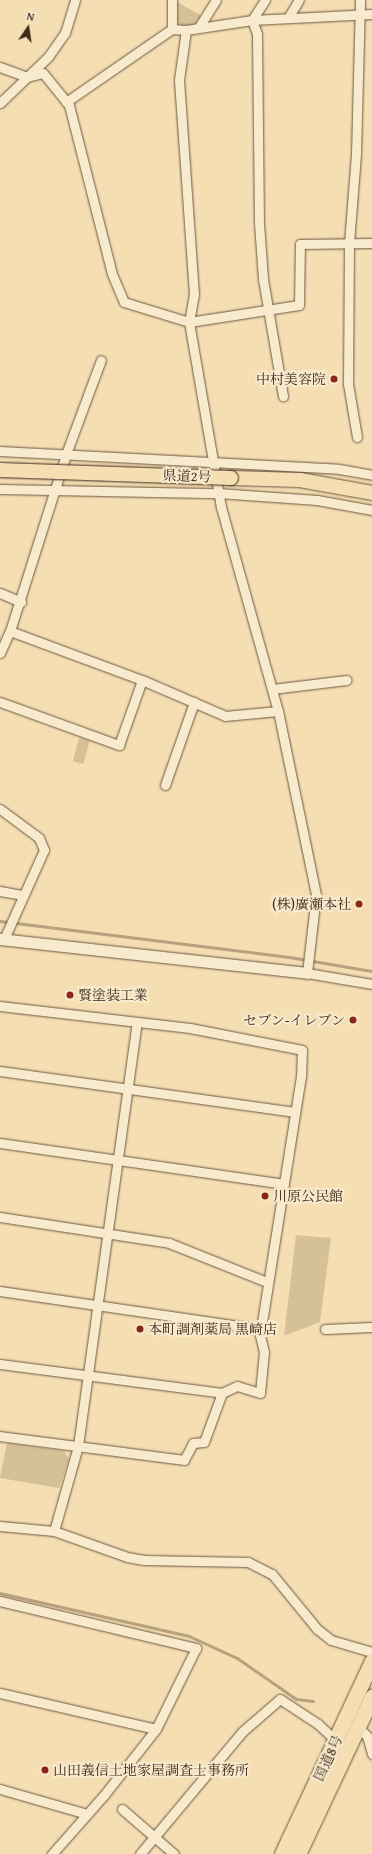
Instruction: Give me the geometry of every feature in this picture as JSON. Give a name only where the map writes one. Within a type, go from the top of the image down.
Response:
[{"type":"highway","name":"国道8号","points":[[282,1854],[372,1661]]},
{"type":"highway","name":"国道8号","points":[[298,1854],[372,1697]]},
{"type":"main road","name":"県道2号","points":[[0,470],[300,480],[372,493]]},
{"type":"street","points":[[0,103],[48,57],[65,33],[75,0]]},
{"type":"street","points":[[172,0],[172,29]]},
{"type":"street","points":[[199,26],[216,0]]},
{"type":"street","points":[[252,20],[264,0]]},
{"type":"street","points":[[288,18],[299,0]]},
{"type":"street","points":[[357,437],[348,384],[349,243],[356,154],[360,0]]},
{"type":"street","points":[[66,102],[172,29],[186,30],[199,26],[252,20],[372,14]]},
{"type":"street","points":[[252,20],[257,34],[259,223],[268,310],[283,396]]},
{"type":"street","points":[[186,30],[179,80],[194,294],[189,322],[214,462],[218,493],[278,711],[316,895],[307,973]]},
{"type":"street","points":[[0,67],[27,77],[43,73],[66,102],[112,274],[124,302],[189,322],[299,306],[300,244],[372,243]]},
{"type":"street","points":[[1,650],[21,602],[66,454],[101,360]]},
{"type":"street","points":[[0,451],[339,469],[372,475]]},
{"type":"street","points":[[0,489],[218,493],[317,500],[372,510]]},
{"type":"street","points":[[0,593],[21,602]]},
{"type":"street","points":[[10,631],[142,680],[225,716],[278,711]]},
{"type":"street","points":[[0,702],[119,745],[142,680]]},
{"type":"street","points":[[272,689],[346,680]]},
{"type":"street","points":[[165,785],[194,702]]},
{"type":"street","points":[[0,809],[39,838],[44,850],[2,939],[307,973],[372,984]]},
{"type":"street","points":[[0,890],[22,895]]},
{"type":"street","points":[[0,1006],[190,1028],[302,1050],[301,1076],[267,1282],[262,1329],[264,1352],[260,1393],[237,1386],[222,1392],[0,1364]]},
{"type":"street","points":[[54,1530],[78,1446],[129,1090],[137,1022]]},
{"type":"street","points":[[0,1071],[295,1112]]},
{"type":"street","points":[[0,1143],[283,1184]]},
{"type":"street","points":[[0,1217],[169,1243],[267,1282]]},
{"type":"street","points":[[0,1292],[262,1329]]},
{"type":"street","points":[[325,1329],[372,1327]]},
{"type":"street","points":[[0,1436],[184,1460],[193,1443],[204,1442],[222,1392]]},
{"type":"street","points":[[0,1526],[54,1530],[127,1557],[144,1560],[248,1562],[272,1574],[317,1629],[331,1640],[372,1652]]},
{"type":"street","points":[[0,1601],[196,1648],[156,1729],[87,1814],[52,1854]]},
{"type":"street","points":[[0,1693],[156,1729]]},
{"type":"street","points":[[140,1854],[243,1731],[280,1699],[318,1724],[336,1741]]},
{"type":"street","points":[[358,1727],[367,1736],[372,1754]]},
{"type":"street","points":[[0,1789],[87,1814]]},
{"type":"street","points":[[122,1809],[174,1854]]},
{"type":"shaded area","points":[[177,2],[202,16],[195,24],[183,27],[177,22]]},
{"type":"shaded area","points":[[79,738],[90,741],[83,764],[73,761]]},
{"type":"shaded area","points":[[296,1235],[331,1238],[320,1322],[284,1336]]},
{"type":"shaded area","points":[[7,1443],[64,1451],[69,1459],[59,1488],[0,1478]]},
{"type":"waterway","points":[[0,921],[289,957],[372,971]]},
{"type":"waterway","points":[[0,1593],[189,1636],[237,1658],[296,1699],[313,1701]]},
{"type":"place","name":"中村美容院","points":[[334,379]]},
{"type":"place","name":"(株)廣瀬本社","points":[[359,904]]},
{"type":"place","name":"賢塗装工業","points":[[70,995]]},
{"type":"place","name":"セブン-イレブン","points":[[353,1020]]},
{"type":"place","name":"川原公民館","points":[[265,1196]]},
{"type":"place","name":"本町調剤薬局 黒崎店","points":[[140,1329]]},
{"type":"place","name":"山田義信土地家屋調査士事務所","points":[[45,1770]]}]
